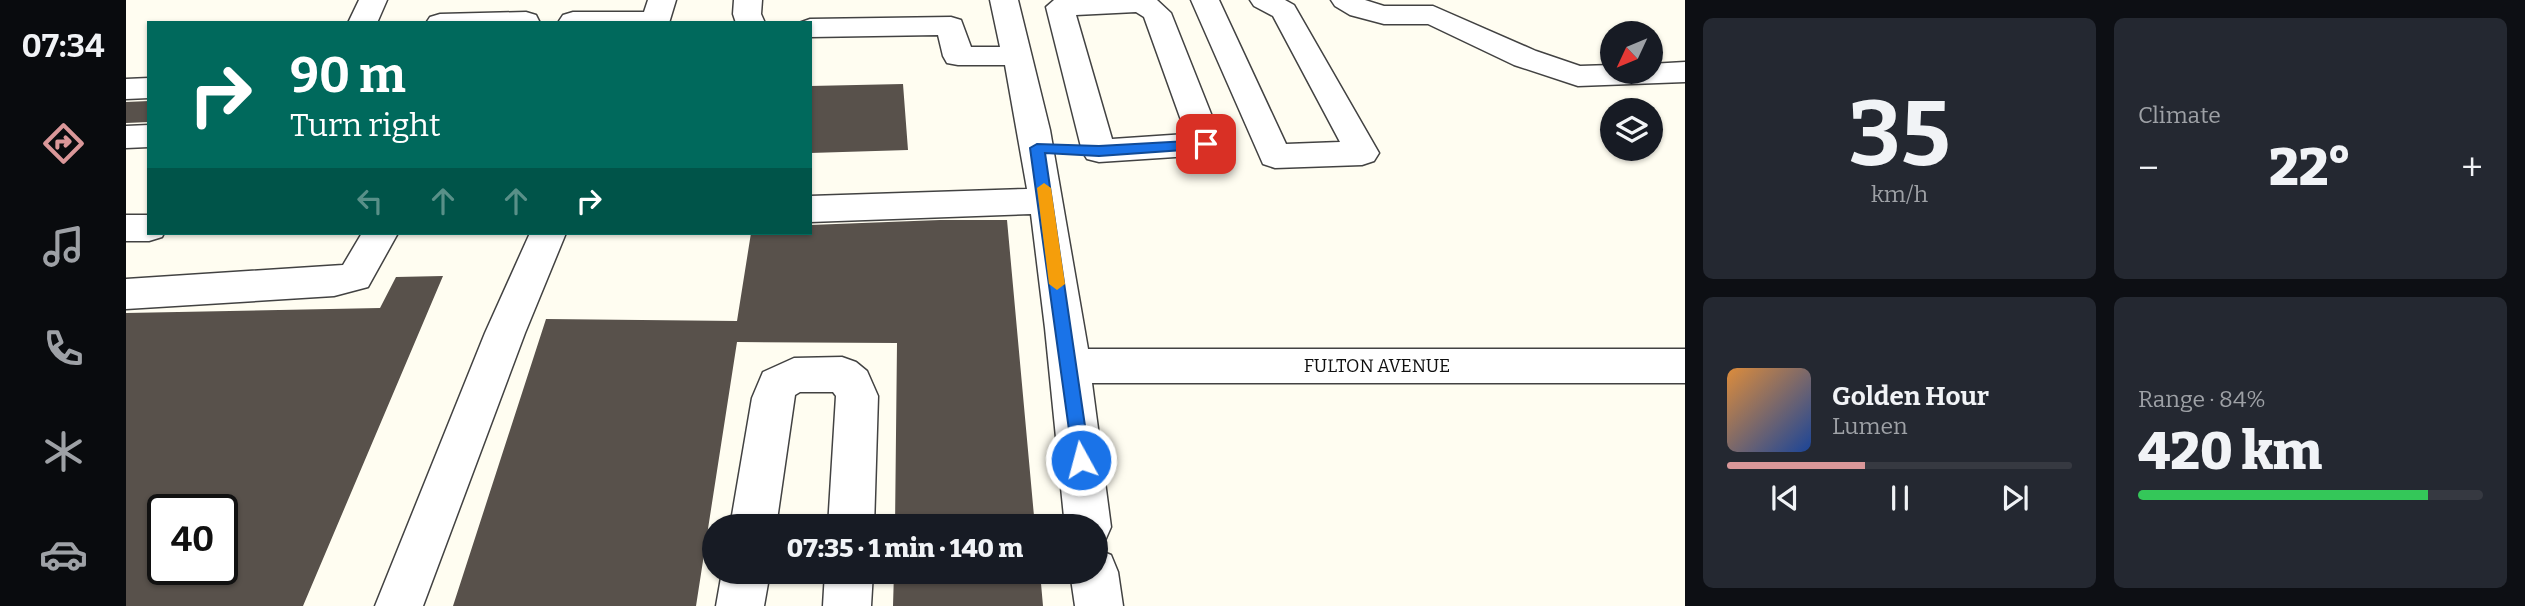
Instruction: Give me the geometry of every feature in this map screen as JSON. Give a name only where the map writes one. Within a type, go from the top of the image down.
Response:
[{"type":"street","points":[[363,21],[373,0]]},
{"type":"street","points":[[573,21],[656,21],[662,0]]},
{"type":"street","points":[[748,0],[747,14],[750,21]]},
{"type":"street","points":[[1205,0],[1275,156],[1362,153],[1284,11],[1264,0]]},
{"type":"street","points":[[1345,0],[1360,9],[1384,15],[1433,15],[1525,58],[1578,76],[1685,72]]},
{"type":"street","points":[[1037,148],[1099,151],[1206,144],[1157,13],[1138,1],[1060,7],[1099,151]]},
{"type":"street","points":[[812,28],[985,18]]},
{"type":"street","points":[[985,18],[1018,56],[1037,148],[1086,514]]},
{"type":"street","points":[[985,18],[958,56],[1018,56]]},
{"type":"street","points":[[126,89],[147,88]]},
{"type":"street","points":[[126,137],[147,136]]},
{"type":"street","points":[[812,209],[1046,201]]},
{"type":"street","points":[[126,228],[147,228]]},
{"type":"street","points":[[126,294],[334,281],[355,277],[379,235]]},
{"type":"street","points":[[399,606],[505,333],[547,235]]},
{"type":"street","name":"FULTON AVENUE","points":[[1068,366],[1685,366]]},
{"type":"street","points":[[755,514],[773,398],[778,384],[794,375],[842,374],[852,383],[857,396],[852,514]]},
{"type":"street","points":[[740,606],[744,584]]},
{"type":"street","points":[[847,606],[848,584]]},
{"type":"street","points":[[1096,584],[1100,606]]},
{"type":"building","points":[[903,84],[908,150],[812,153],[812,86]]},
{"type":"building","points":[[147,101],[147,122],[126,123],[126,102]]},
{"type":"building","points":[[1007,220],[1034,514],[895,514],[897,343],[737,342],[710,514],[702,514],[702,567],[696,606],[453,606],[546,319],[737,321],[751,235],[812,235],[812,225]]},
{"type":"building","points":[[443,276],[303,606],[126,606],[126,313],[380,308],[396,277]]},
{"type":"building","points":[[894,584],[1041,584],[1043,606],[893,606]]},
{"type":"slow traffic","points":[[1044,188],[1057,284]]},
{"type":"route","points":[[1081,460],[1037,148],[1099,151],[1206,144]]}]
